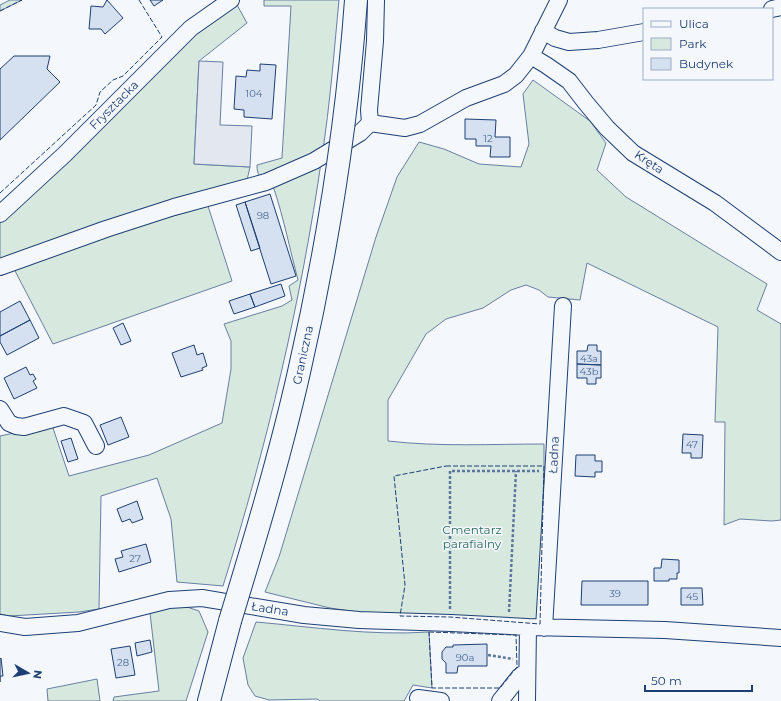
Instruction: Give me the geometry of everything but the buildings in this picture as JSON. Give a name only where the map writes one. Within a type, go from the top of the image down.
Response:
[{"type":"highway","name":"Graniczna","points":[[209,701],[230,621],[273,476],[299,373],[314,302],[341,142],[356,0]]},
{"type":"street","name":"Frysztacka","points":[[0,214],[65,154],[191,28],[231,0]]},
{"type":"street","points":[[0,267],[106,228],[174,207],[266,182],[314,161],[360,134],[370,123],[369,110],[375,41],[376,0]]},
{"type":"street","points":[[370,123],[405,128],[420,124],[466,98],[504,84],[516,75],[531,56],[559,0]]},
{"type":"street","points":[[543,31],[555,38],[569,42],[598,40],[643,32]]},
{"type":"street","name":"Kręta","points":[[531,56],[570,81],[607,128],[633,153],[715,204],[781,252]]},
{"type":"street","name":"Ładna","points":[[536,627],[563,306]]},
{"type":"street","points":[[0,409],[9,423],[16,426],[24,427],[64,416],[84,423],[96,446]]},
{"type":"street","name":"Ładna","points":[[0,624],[25,627],[78,623],[168,600],[202,598],[304,615],[359,620],[536,627],[665,630],[781,638]]},
{"type":"street","points":[[526,701],[527,665],[536,627]]},
{"type":"street","points":[[500,701],[527,665]]},
{"type":"street","points":[[418,698],[441,701]]},
{"type":"path","points":[[450,614],[450,471],[544,471]]},
{"type":"path","points":[[508,619],[516,471]]},
{"type":"path","points":[[488,655],[517,660],[527,665]]},
{"type":"green space","points":[[10,0],[22,0],[0,11],[0,5]]},
{"type":"green space","points":[[264,0],[339,0],[325,137],[304,265],[268,426],[223,586],[177,582],[171,519],[157,478],[101,496],[99,609],[79,612],[9,616],[0,614],[0,436],[52,425],[69,476],[149,455],[222,423],[231,369],[231,341],[224,324],[282,306],[292,300],[289,286],[298,280],[284,223],[274,189],[270,183],[261,178],[257,165],[282,158],[291,6],[264,6]]},
{"type":"green space","points":[[237,5],[247,23],[199,61],[194,164],[250,167],[247,180],[0,263],[0,222],[203,28]]},
{"type":"green space","name":"Cmentarz parafialny","points":[[533,80],[590,121],[606,143],[597,170],[626,197],[767,284],[757,310],[781,324],[781,520],[772,521],[740,519],[724,525],[725,422],[715,422],[718,327],[587,263],[580,300],[548,297],[539,290],[526,285],[511,290],[483,308],[446,319],[426,334],[388,400],[388,441],[446,445],[544,444],[540,624],[358,612],[330,608],[265,592],[279,557],[376,237],[397,177],[419,142],[444,149],[479,164],[521,167],[529,144],[523,94]]},
{"type":"green space","points":[[208,206],[232,281],[53,344],[13,267],[119,231]]},
{"type":"green space","points":[[181,605],[199,611],[208,632],[186,701],[113,701],[114,697],[159,691],[150,613]]},
{"type":"green space","points":[[256,622],[364,632],[429,632],[432,688],[413,685],[404,701],[320,701],[317,699],[269,700],[255,696],[248,685],[243,658]]},
{"type":"green space","points":[[97,679],[100,701],[48,701],[47,689]]},
{"type":"shaded area","points":[[199,61],[223,62],[220,125],[252,126],[250,167],[194,164]]},
{"type":"fence","points":[[0,11],[22,0]]},
{"type":"fence","points":[[0,193],[96,105],[100,92],[113,80],[123,76],[162,37],[139,0]]},
{"type":"fence","points":[[446,466],[544,466],[540,624],[450,617],[400,616],[405,585],[394,476],[446,466]]},
{"type":"fence","points":[[429,632],[516,635],[517,667],[500,688],[432,688],[429,632]]}]
